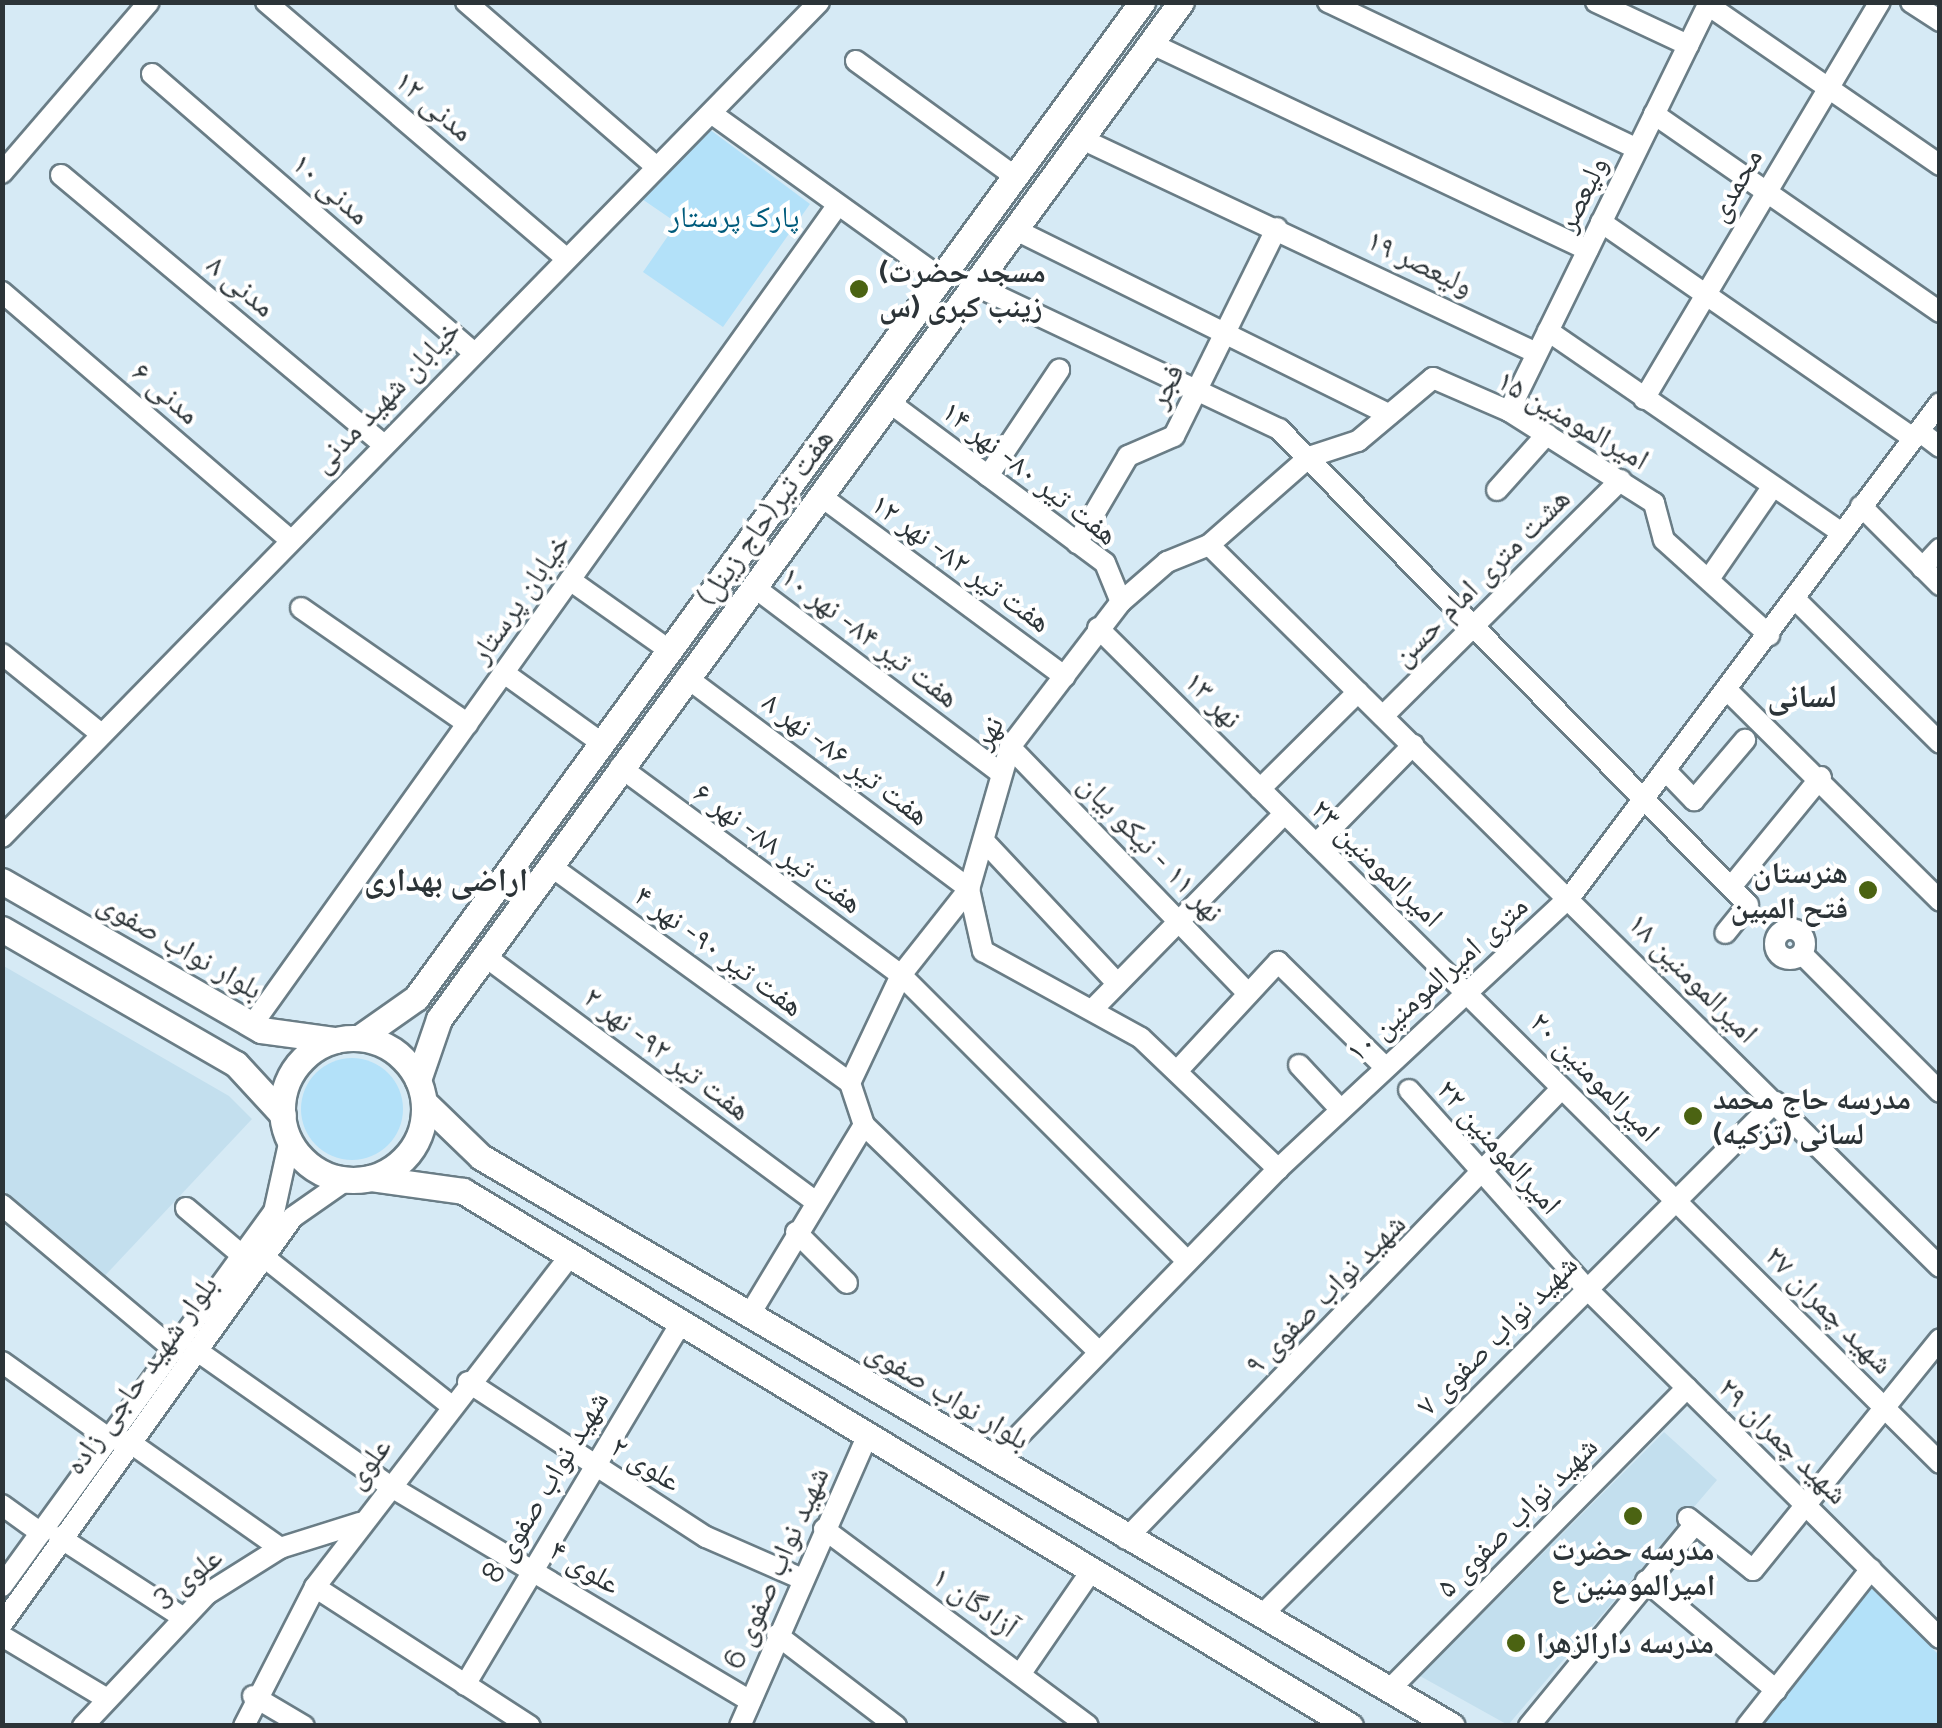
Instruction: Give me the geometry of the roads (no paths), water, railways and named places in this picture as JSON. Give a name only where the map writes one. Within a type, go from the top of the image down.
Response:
[{"type":"main road","name":"هفت تیر(حاج زینل)","points":[[347,1039],[416,998],[1142,2]]},
{"type":"main road","name":"هفت تیر(حاج زینل)","points":[[421,1091],[439,1018],[974,285],[1086,142],[1181,2]]},
{"type":"main road","name":"بلوار نواب صفوی","points":[[2,881],[256,1028],[347,1039]]},
{"type":"main road","points":[[2,929],[236,1064],[284,1117]]},
{"type":"main road","points":[[416,998],[419,1019],[439,1018]]},
{"type":"main road","points":[[236,1064],[263,1056],[256,1028]]},
{"type":"main road","points":[[358,1179],[412,1150],[421,1091],[394,1052],[347,1039],[294,1068],[284,1117],[289,1144],[314,1168],[358,1179],[463,1191],[1350,1726]]},
{"type":"main road","name":"بلوار نواب صفوی","points":[[421,1091],[481,1157],[1452,1726]]},
{"type":"main road","points":[[463,1191],[456,1164],[481,1157]]},
{"type":"street","points":[[2,172],[149,2]]},
{"type":"street","name":"مدنی ۱۲","points":[[266,2],[562,254]]},
{"type":"street","points":[[466,2],[653,164]]},
{"type":"street","name":"خیابان شهید مدنی","points":[[2,837],[562,254],[711,113],[819,2]]},
{"type":"street","points":[[1328,2],[1637,149]]},
{"type":"street","points":[[1596,2],[1688,46]]},
{"type":"street","name":"محمدی","points":[[1644,399],[1880,2]]},
{"type":"street","points":[[1912,2],[1940,20]]},
{"type":"street","points":[[1709,4],[1940,164]]},
{"type":"street","name":"ولیعصر","points":[[1508,411],[1709,4]]},
{"type":"street","points":[[1152,44],[1588,250]]},
{"type":"street","points":[[856,61],[1017,178]]},
{"type":"street","name":"مدنی ۱۰","points":[[152,74],[471,350]]},
{"type":"street","points":[[711,113],[941,278]]},
{"type":"street","points":[[1654,114],[1940,312]]},
{"type":"street","name":"ولیعصر ۱۹","points":[[1086,142],[1538,352]]},
{"type":"street","name":"مدنی ۸","points":[[61,175],[382,443]]},
{"type":"street","name":"خیابان پرستار","points":[[256,1028],[837,206]]},
{"type":"street","points":[[1602,222],[1705,296],[1940,446]]},
{"type":"street","name":"فجر","points":[[1077,543],[1128,456],[1174,436],[1277,228]]},
{"type":"street","points":[[1018,231],[1226,330],[1389,414]]},
{"type":"street","points":[[974,285],[1197,395],[1279,430],[1476,623],[1642,801],[1748,905],[1725,933]]},
{"type":"street","name":"مدنی ۶","points":[[2,292],[290,540]]},
{"type":"street","points":[[1548,331],[1771,490],[1842,532]]},
{"type":"street","points":[[988,476],[1059,370]]},
{"type":"street","name":"امیرالمومنین ۱۵","points":[[1309,457],[1358,441],[1433,378],[1508,411],[1654,503],[1664,540],[1711,576],[1769,636]]},
{"type":"street","name":"هفت تیر ۸۰- نهر ۱۴","points":[[888,402],[1105,563],[1121,602]]},
{"type":"street","name":"۱۰ متری امیرالمومنین","points":[[995,1460],[1278,1169],[1384,1066],[1472,997],[1570,897],[1940,403]]},
{"type":"street","points":[[1497,490],[1547,434]]},
{"type":"street","name":"نهر","points":[[850,1084],[901,974],[969,889],[984,841],[998,771],[1010,747],[1121,602],[1167,562],[1209,544],[1309,457]]},
{"type":"street","name":"هشت متری امام حسن","points":[[1383,716],[1621,480]]},
{"type":"street","points":[[1711,576],[1771,490]]},
{"type":"street","name":"هفت تیر ۸۲- نهر ۱۲","points":[[822,497],[1066,677]]},
{"type":"street","points":[[1860,506],[1940,585]]},
{"type":"street","name":"امیرالمومنین ۱۸","points":[[1209,544],[1940,1266]]},
{"type":"street","points":[[1922,568],[1940,549]]},
{"type":"street","points":[[570,580],[668,650]]},
{"type":"street","name":"هفت تیر ۸۴- نهر ۱۰","points":[[754,587],[998,771]]},
{"type":"street","points":[[1796,599],[1940,743]]},
{"type":"street","points":[[301,608],[468,724]]},
{"type":"street","name":"نهر ۱۳","points":[[1098,628],[1284,814]]},
{"type":"street","points":[[2,654],[100,733]]},
{"type":"street","points":[[504,673],[600,742]]},
{"type":"street","name":"هفت تیر ۸۶- نهر ۸","points":[[686,677],[969,889]]},
{"type":"street","points":[[1726,689],[1822,777],[1940,902]]},
{"type":"street","points":[[1260,789],[1358,692]]},
{"type":"street","points":[[1665,770],[1694,800],[1745,740]]},
{"type":"street","points":[[1316,844],[1413,745]]},
{"type":"street","name":"نهر ۱۱ - نیکو بیان","points":[[1010,747],[1248,992]]},
{"type":"street","name":"هفت تیر ۸۸- نهر ۶","points":[[620,767],[901,974],[1044,1112],[1187,1261]]},
{"type":"street","points":[[1731,888],[1822,777]]},
{"type":"street","points":[[1092,1009],[1284,814]]},
{"type":"street","name":"امیرالمومنین ۲۳","points":[[1284,814],[1472,997]]},
{"type":"street","points":[[984,841],[1116,983]]},
{"type":"street","name":"هفت تیر ۹۰- نهر ۴","points":[[552,867],[850,1084]]},
{"type":"street","points":[[969,889],[983,951],[1092,1009],[1179,1070],[1278,1169]]},
{"type":"street","points":[[1802,954],[1940,1092]]},
{"type":"street","name":"هفت تیر ۹۲- نهر ۲","points":[[486,957],[812,1200]]},
{"type":"street","points":[[1179,1070],[1278,962],[1384,1066]]},
{"type":"street","name":"امیرالمومنین ۲۰","points":[[1472,997],[1676,1200]]},
{"type":"street","points":[[1299,1065],[1340,1109]]},
{"type":"street","points":[[850,1084],[864,1125],[1098,1351]]},
{"type":"street","name":"شهید نواب صفوی ۹","points":[[1126,1538],[1483,1176],[1562,1088]]},
{"type":"street","name":"امیرالمومنین ۲۲","points":[[1409,1090],[1585,1287]]},
{"type":"street","name":"شهید نواب صفوی ۷","points":[[1264,1613],[1585,1287],[1775,1102]]},
{"type":"street","points":[[750,1314],[812,1200],[864,1125]]},
{"type":"street","name":"بلوار شهید حاجی زاده","points":[[2,1586],[50,1535],[119,1441],[196,1350],[253,1257],[285,1192],[289,1144]]},
{"type":"street","name":"بلوار شهید حاجی زاده","points":[[119,1441],[174,1350],[253,1257],[314,1196],[358,1179]]},
{"type":"street","name":"شهید چمران ۲۷","points":[[1676,1200],[1940,1463]]},
{"type":"street","points":[[2,1204],[174,1350]]},
{"type":"street","points":[[186,1208],[449,1404]]},
{"type":"street","points":[[796,1232],[847,1283]]},
{"type":"street","name":"علوی","points":[[244,1726],[254,1696],[315,1587],[449,1404],[570,1256]]},
{"type":"street","name":"شهید چمران ۲۹","points":[[1585,1287],[1940,1638]]},
{"type":"street","name":"شهید نواب صفوی 8","points":[[465,1685],[591,1465],[681,1322]]},
{"type":"street","points":[[1529,1726],[1691,1521],[1752,1570],[1940,1338]]},
{"type":"street","name":"علوی ۴","points":[[196,1350],[388,1485],[750,1701]]},
{"type":"street","points":[[2,1362],[280,1548]]},
{"type":"street","name":"علوی ۲","points":[[468,1382],[706,1537],[802,1579]]},
{"type":"street","name":"شهید نواب صفوی ۵","points":[[1390,1689],[1687,1388]]},
{"type":"street","name":"شهید نواب صفوی 6","points":[[740,1726],[868,1435]]},
{"type":"street","points":[[2,1505],[180,1615]]},
{"type":"street","name":"علوی 3","points":[[83,1726],[104,1697],[180,1615],[280,1548],[360,1523]]},
{"type":"street","name":"آزادگان ۱","points":[[824,1529],[1088,1726]]},
{"type":"street","name":"بلوار شهید حاجی زاده","points":[[2,1624],[50,1535]]},
{"type":"street","points":[[1747,1726],[1871,1569]]},
{"type":"street","points":[[1021,1673],[1090,1571]]},
{"type":"street","points":[[1646,1580],[1776,1690]]},
{"type":"street","points":[[315,1587],[530,1726]]},
{"type":"street","points":[[777,1635],[896,1726]]},
{"type":"street","points":[[2,1636],[104,1697]]},
{"type":"street","points":[[254,1696],[304,1726]]},
{"type":"place","name":"(مسجد حضرت زینب کبری (س","points":[[859,289]]},
{"type":"place","name":"هنرستان فتح المبین","points":[[1868,890]]},
{"type":"place","name":"مدرسه حاج محمد لسانی (تزکیه)","points":[[1693,1116]]},
{"type":"place","name":"مدرسه حضرت امیرالمومنین ع","points":[[1633,1516]]},
{"type":"place","name":"مدرسه دارالزهرا","points":[[1516,1643]]},
{"type":"district","name":"لسانی","points":[[1802,696]]},
{"type":"district","name":"اراضی بهداری","points":[[446,880]]},
{"type":"park label","name":"پارک پرستار","points":[[734,217]]}]
